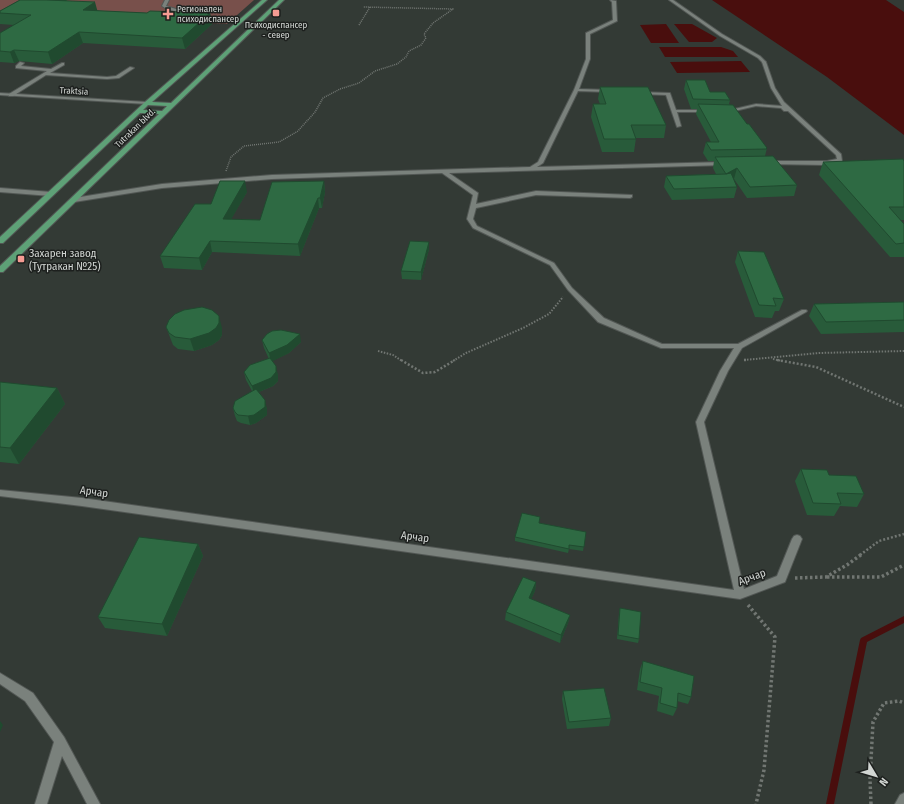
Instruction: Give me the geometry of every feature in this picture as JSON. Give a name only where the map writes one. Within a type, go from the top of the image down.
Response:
[{"type":"main road","name":"Tutrakan blvd.","points":[[0,241],[147,103],[265,0]]},
{"type":"main road","name":"Tutrakan blvd.","points":[[0,270],[282,0]]},
{"type":"main road","points":[[147,103],[171,105]]},
{"type":"main road","points":[[139,111],[163,113]]},
{"type":"street","points":[[167,0],[164,6],[166,8],[200,11]]},
{"type":"street","points":[[531,169],[540,163],[576,90],[588,59],[588,33],[615,21],[614,1],[612,0]]},
{"type":"street","points":[[671,0],[716,32],[760,57],[764,62],[770,86],[775,95],[839,155],[840,160],[827,163],[758,163]]},
{"type":"street","points":[[22,62],[18,67],[51,70]]},
{"type":"street","points":[[11,95],[62,64]]},
{"type":"street","points":[[44,74],[107,78],[117,77],[132,68]]},
{"type":"street","points":[[576,90],[614,92]]},
{"type":"street","points":[[637,93],[668,94],[679,126]]},
{"type":"street","name":"Traktsia","points":[[0,94],[147,103]]},
{"type":"street","points":[[725,112],[732,112],[756,105],[782,107],[828,154],[827,163]]},
{"type":"street","points":[[674,111],[710,111]]},
{"type":"street","points":[[74,200],[162,186],[272,177],[727,164]]},
{"type":"street","points":[[444,172],[476,194],[470,219],[475,227],[552,264],[570,289],[601,320],[661,346],[739,346],[804,311]]},
{"type":"street","points":[[2,192],[51,194]]},
{"type":"street","points":[[473,207],[536,193],[630,196]]},
{"type":"street","points":[[739,346],[700,422],[740,595]]},
{"type":"street","name":"Арчар","points":[[0,493],[82,502],[740,595],[781,579],[797,539]]},
{"type":"street","points":[[0,678],[29,697],[60,741],[94,804]]},
{"type":"street","points":[[41,804],[60,741]]},
{"type":"street","points":[[901,804],[904,799]]},
{"type":"path","points":[[223,181],[231,156],[244,146],[279,142],[298,131],[315,112],[323,98],[340,89],[359,83],[375,71],[397,64],[406,57],[409,51],[421,45],[426,38],[424,34],[433,23],[453,9],[363,7]]},
{"type":"path","points":[[359,25],[371,7]]},
{"type":"path","points":[[378,351],[393,355],[423,373],[435,372],[466,353],[523,328],[549,314],[570,289]]},
{"type":"path","points":[[730,362],[819,353],[904,352]]},
{"type":"path","points":[[769,358],[816,367],[904,407]]},
{"type":"path","points":[[826,577],[847,565],[879,541],[904,534]]},
{"type":"path","points":[[781,579],[881,577],[904,565]]},
{"type":"path","points":[[740,595],[775,637],[764,770],[756,804]]},
{"type":"path","points":[[871,804],[870,779],[873,722],[884,703],[899,701],[904,703]]},
{"type":"shaded area","name":"Регионален психодиспансер","points":[[0,0],[254,0],[227,24],[92,18],[102,11],[26,7],[0,14]]},
{"type":"shaded area","points":[[712,0],[886,0],[904,12],[904,135],[827,77]]},
{"type":"shaded area","points":[[666,24],[679,43],[651,43],[640,25]]},
{"type":"shaded area","points":[[674,24],[692,24],[717,38],[712,42],[689,42]]},
{"type":"shaded area","points":[[659,47],[721,47],[733,51],[738,57],[665,57]]},
{"type":"shaded area","points":[[741,61],[750,72],[677,73],[670,62]]},
{"type":"building","points":[[20,0],[95,2],[83,10],[147,13],[150,11],[210,13],[182,38],[79,32],[48,52],[14,50],[10,52],[0,51],[0,33],[31,15],[0,13],[0,11]]},
{"type":"building","points":[[686,80],[705,80],[710,92],[725,92],[730,100],[693,99]]},
{"type":"building","points":[[600,87],[648,87],[666,125],[631,125],[636,139],[604,139],[593,104],[606,104]]},
{"type":"building","points":[[698,104],[733,105],[767,149],[711,150],[706,142],[719,142]]},
{"type":"building","points":[[773,156],[797,185],[750,187],[737,168],[726,174],[715,157]]},
{"type":"building","points":[[903,159],[904,207],[889,207],[904,224],[904,243],[896,244],[823,162]]},
{"type":"building","points":[[731,173],[737,187],[674,189],[666,176]]},
{"type":"building","points":[[220,181],[245,181],[223,219],[260,220],[272,182],[324,181],[320,198],[318,198],[298,244],[210,241],[199,258],[160,256],[195,204],[211,204]]},
{"type":"building","points":[[410,241],[429,242],[421,272],[401,271]]},
{"type":"building","points":[[738,251],[764,252],[784,299],[773,298],[776,306],[759,305]]},
{"type":"building","points":[[904,302],[904,320],[826,322],[814,304]]},
{"type":"building","points":[[202,307],[212,310],[219,316],[219,323],[216,328],[209,333],[190,339],[175,337],[169,333],[166,327],[169,320],[175,314],[184,310]]},
{"type":"building","points":[[281,330],[300,334],[287,345],[269,353],[262,340],[272,331]]},
{"type":"building","points":[[270,358],[276,366],[276,372],[271,378],[252,386],[244,372],[250,365]]},
{"type":"building","points":[[0,382],[57,388],[10,448],[0,447]]},
{"type":"building","points":[[256,389],[265,400],[265,407],[254,415],[238,415],[233,408],[235,401]]},
{"type":"building","points":[[801,469],[827,470],[829,475],[856,476],[864,494],[837,493],[841,504],[813,503]]},
{"type":"building","points":[[522,513],[540,517],[539,523],[586,532],[584,547],[569,545],[569,549],[515,537]]},
{"type":"building","points":[[139,537],[198,544],[162,624],[98,617]]},
{"type":"building","points":[[523,577],[536,582],[529,598],[570,615],[561,635],[506,612]]},
{"type":"building","points":[[620,608],[641,612],[639,639],[618,635]]},
{"type":"building","points":[[643,661],[694,676],[691,697],[678,693],[677,708],[660,703],[662,688],[640,682]]},
{"type":"building","points":[[604,688],[611,718],[569,722],[563,691]]},
{"type":"waterway","points":[[830,804],[864,640],[904,619]]},
{"type":"place","name":"Психодиспансер - север","points":[[276,13]]},
{"type":"place","name":"Регионален психодиспансер","points":[[168,14]]},
{"type":"place","name":"Захарен завод (Тутракан №25)","points":[[21,259]]}]
